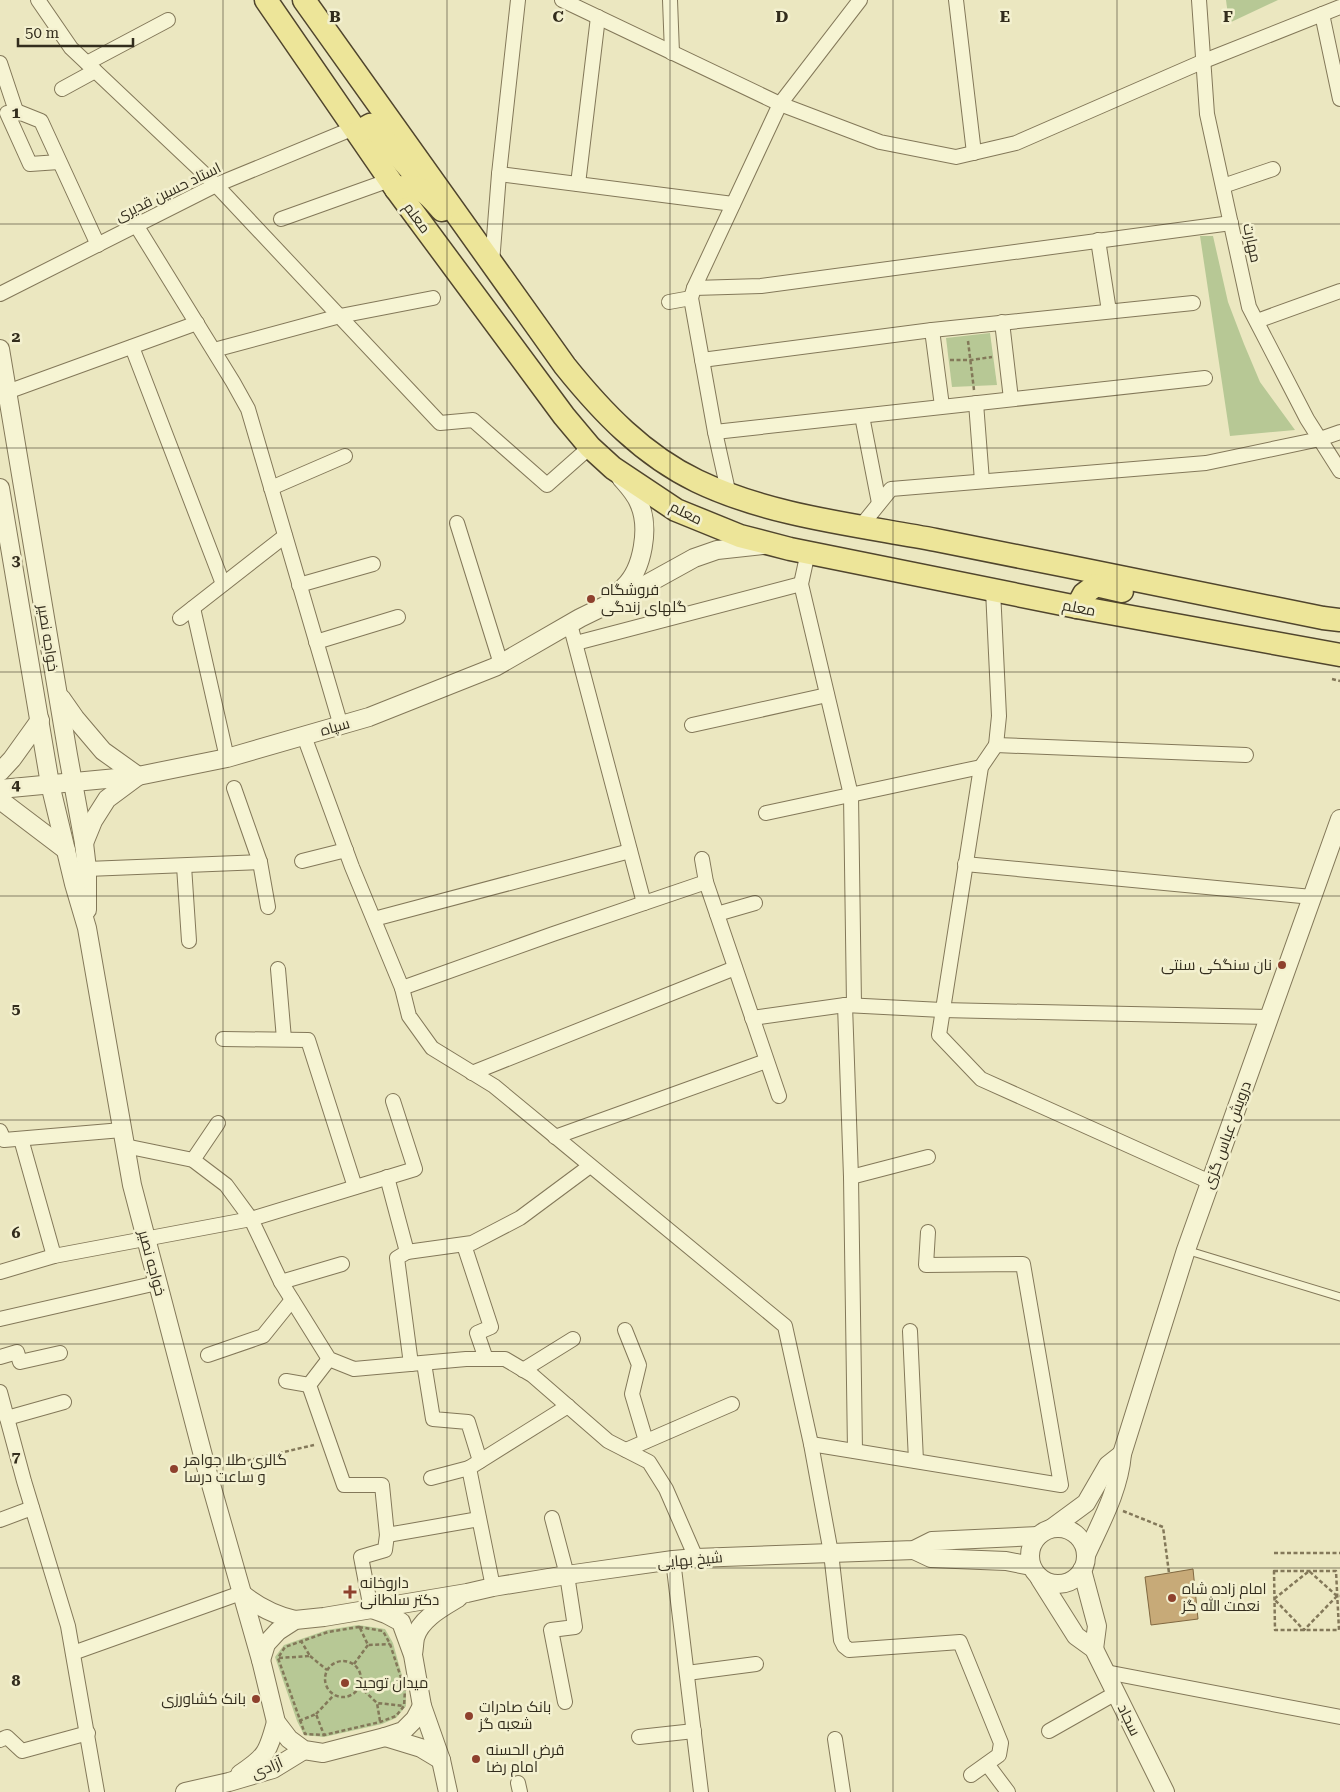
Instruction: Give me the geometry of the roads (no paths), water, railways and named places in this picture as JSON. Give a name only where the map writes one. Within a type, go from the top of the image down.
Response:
[{"type":"main road","name":"معلم","points":[[266,0],[393,184],[564,416],[590,447],[613,468],[676,510],[740,536],[771,544],[1077,608],[1340,655]]},
{"type":"main road","points":[[304,0],[565,366],[624,432],[661,460],[696,480],[729,495],[798,514],[1340,620]]},
{"type":"main road","points":[[356,130],[370,125],[408,168],[426,170]]},
{"type":"main road","points":[[393,184],[415,187],[427,194],[452,226],[474,237]]},
{"type":"main road","points":[[1077,608],[1084,594],[1096,585],[1146,595],[1168,596],[1189,590]]},
{"type":"street","points":[[38,0],[71,48],[216,185],[440,423],[473,420],[547,485],[590,447]]},
{"type":"street","points":[[492,265],[499,174],[518,0]]},
{"type":"street","points":[[562,0],[579,4],[598,17],[780,104],[880,142],[956,156],[1016,143],[1204,61],[1340,7]]},
{"type":"street","points":[[670,0],[672,53]]},
{"type":"street","points":[[956,0],[974,152]]},
{"type":"street","name":"مهارت","points":[[1199,0],[1207,114],[1249,307],[1307,419],[1340,471]]},
{"type":"street","points":[[729,495],[715,432],[692,293],[780,104],[856,2]]},
{"type":"street","points":[[1322,14],[1340,99]]},
{"type":"street","points":[[578,184],[598,17]]},
{"type":"street","points":[[62,89],[91,67],[168,20]]},
{"type":"street","points":[[0,63],[8,113],[30,164],[60,162]]},
{"type":"street","points":[[8,113],[41,121],[98,245]]},
{"type":"street","name":"استاد حسین قدیری","points":[[0,294],[216,185],[356,130]]},
{"type":"street","points":[[1223,186],[1273,169]]},
{"type":"street","points":[[499,174],[733,204]]},
{"type":"street","points":[[281,219],[393,184]]},
{"type":"street","points":[[669,302],[692,293],[761,286],[1231,223]]},
{"type":"street","points":[[136,225],[214,350],[248,409],[341,726]]},
{"type":"street","points":[[1098,240],[1109,310]]},
{"type":"street","points":[[1257,321],[1340,291]]},
{"type":"street","points":[[214,350],[340,316],[433,298]]},
{"type":"street","points":[[702,360],[932,330],[1109,310],[1192,303]]},
{"type":"street","points":[[1002,322],[1011,399]]},
{"type":"street","points":[[7,392],[197,323]]},
{"type":"street","points":[[932,330],[942,406]]},
{"type":"street","points":[[132,346],[223,584]]},
{"type":"street","name":"خواجه نصیر","points":[[0,349],[84,843],[87,869],[87,928]]},
{"type":"street","points":[[715,432],[1205,378]]},
{"type":"street","points":[[976,403],[982,481]]},
{"type":"street","points":[[862,416],[878,503]]},
{"type":"street","points":[[861,526],[891,489],[1206,463],[1320,439],[1340,432]]},
{"type":"street","points":[[271,488],[345,456]]},
{"type":"street","points":[[575,621],[624,587],[635,570],[643,549],[644,526],[640,504],[632,490],[613,468]]},
{"type":"street","name":"خواجه نصیر","points":[[1,495],[50,784],[87,928],[132,1185],[241,1593],[269,1659]]},
{"type":"street","points":[[457,523],[501,664]]},
{"type":"street","points":[[8,536],[31,533]]},
{"type":"street","points":[[180,618],[285,536]]},
{"type":"street","points":[[575,621],[694,558],[717,550],[771,544]]},
{"type":"street","points":[[808,552],[801,584],[851,795],[851,1177],[855,1451]]},
{"type":"street","points":[[299,584],[374,564]]},
{"type":"street","points":[[576,643],[801,584]]},
{"type":"street","points":[[993,590],[999,716],[996,745],[981,767],[939,1035],[981,1079],[1210,1182]]},
{"type":"street","points":[[194,608],[227,758]]},
{"type":"street","points":[[316,642],[398,616]]},
{"type":"street","points":[[575,621],[576,643],[644,903]]},
{"type":"street","name":"سپاه","points":[[0,789],[138,776],[227,758],[369,718],[501,664],[575,621]]},
{"type":"street","points":[[57,692],[74,718],[103,751],[138,776],[107,799],[93,821],[84,843]]},
{"type":"street","points":[[692,725],[828,695]]},
{"type":"street","points":[[0,772],[40,720]]},
{"type":"street","points":[[304,736],[346,850],[402,988],[409,1016],[432,1048],[494,1086],[785,1326],[811,1444],[831,1553],[841,1640],[849,1650],[957,1641],[963,1645],[1001,1743],[999,1755],[971,1775]]},
{"type":"street","points":[[996,745],[1246,755]]},
{"type":"street","points":[[766,813],[981,767]]},
{"type":"street","points":[[234,788],[260,862],[268,906]]},
{"type":"street","points":[[0,800],[66,850]]},
{"type":"street","name":"درویش عباس گزی","points":[[1084,1562],[1109,1506],[1121,1470],[1122,1454],[1186,1250],[1340,819]]},
{"type":"street","points":[[302,861],[346,850]]},
{"type":"street","points":[[374,919],[630,851]]},
{"type":"street","points":[[702,859],[706,882],[779,1096]]},
{"type":"street","points":[[87,869],[260,862]]},
{"type":"street","points":[[965,864],[1312,896]]},
{"type":"street","points":[[184,866],[188,941]]},
{"type":"street","points":[[402,988],[706,882]]},
{"type":"street","points":[[717,914],[755,903]]},
{"type":"street","points":[[472,1073],[736,968]]},
{"type":"street","points":[[278,970],[284,1039]]},
{"type":"street","points":[[752,1018],[850,1005],[942,1010],[1269,1017]]},
{"type":"street","points":[[223,1039],[308,1040],[355,1187]]},
{"type":"street","points":[[555,1137],[766,1061]]},
{"type":"street","points":[[0,1272],[54,1256],[251,1219],[415,1169],[393,1101]]},
{"type":"street","points":[[193,1160],[218,1123]]},
{"type":"street","points":[[0,1131],[4,1140],[123,1138],[193,1160],[226,1185],[251,1219],[281,1282],[329,1358],[354,1369],[418,1363],[505,1359],[532,1375],[608,1441],[649,1462],[666,1488],[696,1558]]},
{"type":"street","points":[[21,1139],[54,1256]]},
{"type":"street","points":[[851,1177],[928,1157]]},
{"type":"street","points":[[493,1587],[479,1519],[475,1464],[468,1422],[433,1419],[418,1363],[397,1258],[407,1252],[472,1244],[520,1218],[590,1166]]},
{"type":"street","points":[[386,1177],[407,1252]]},
{"type":"street","points":[[811,1444],[1061,1485],[1023,1264],[926,1265],[928,1232]]},
{"type":"street","points":[[464,1245],[491,1328],[477,1334],[486,1359]]},
{"type":"street","points":[[281,1282],[342,1264]]},
{"type":"street","points":[[0,1319],[157,1283]]},
{"type":"street","points":[[208,1354],[263,1336],[292,1300]]},
{"type":"street","points":[[625,1330],[639,1365],[632,1394],[646,1441]]},
{"type":"street","points":[[910,1331],[916,1461]]},
{"type":"street","points":[[523,1370],[573,1339]]},
{"type":"street","points":[[0,1357],[17,1352],[20,1362],[60,1353]]},
{"type":"street","points":[[309,1385],[329,1358]]},
{"type":"street","points":[[286,1381],[309,1385]]},
{"type":"street","points":[[309,1385],[344,1485],[382,1485],[387,1535],[386,1550],[361,1557],[372,1609]]},
{"type":"street","points":[[0,1392],[32,1508],[68,1626],[97,1792]]},
{"type":"street","points":[[7,1418],[64,1402]]},
{"type":"street","points":[[626,1450],[732,1404]]},
{"type":"street","points":[[431,1478],[475,1464],[568,1406]]},
{"type":"street","name":"درویش عباس گزی","points":[[1045,1532],[1086,1503],[1108,1465],[1122,1454]]},
{"type":"street","points":[[0,1520],[32,1508]]},
{"type":"street","points":[[552,1518],[567,1574],[575,1627],[551,1630],[565,1702]]},
{"type":"street","points":[[387,1535],[479,1519]]},
{"type":"street","points":[[1068,1530],[1081,1540],[1084,1562],[1071,1581],[1055,1584],[1036,1572],[1030,1550],[1045,1532],[1068,1530]]},
{"type":"street","name":"شیخ بهایی","points":[[372,1609],[567,1574],[673,1560],[914,1550],[932,1541],[1045,1532]]},
{"type":"street","name":"شیخ بهایی","points":[[914,1550],[931,1558],[1006,1561],[1036,1572]]},
{"type":"street","points":[[673,1560],[701,1792]]},
{"type":"street","name":"سجاد","points":[[1084,1562],[1096,1626],[1094,1648]]},
{"type":"street","name":"سجاد","points":[[1036,1572],[1076,1636],[1094,1648],[1165,1792]]},
{"type":"street","points":[[73,1652],[241,1593],[266,1611],[279,1617],[295,1620],[372,1609],[386,1614],[401,1622],[413,1654],[422,1706],[441,1760],[448,1792]]},
{"type":"street","name":"شیخ بهایی","points":[[413,1654],[415,1637],[423,1623],[467,1593]]},
{"type":"street","points":[[295,1620],[278,1631],[266,1644],[276,1722],[289,1739],[304,1750],[323,1753],[383,1730],[403,1731],[415,1719],[422,1706]]},
{"type":"street","points":[[687,1673],[756,1664]]},
{"type":"street","points":[[1106,1672],[1340,1717]]},
{"type":"street","points":[[1049,1731],[1116,1693]]},
{"type":"street","name":"آزادی","points":[[231,1787],[257,1762],[269,1746],[276,1722]]},
{"type":"street","points":[[383,1730],[441,1760]]},
{"type":"street","points":[[639,1737],[694,1731]]},
{"type":"street","points":[[0,1740],[7,1737],[22,1751],[88,1734]]},
{"type":"street","points":[[835,1739],[843,1792]]},
{"type":"street","name":"آزادی","points":[[185,1792],[231,1787],[273,1769],[304,1750]]},
{"type":"street","points":[[988,1764],[1008,1792]]},
{"type":"lane","points":[[1186,1250],[1340,1297]]},
{"type":"place","name":"فروشگاه گلهای زندگی","points":[[591,599]]},
{"type":"place","name":"نان سنگکی سنتی","points":[[1282,965]]},
{"type":"place","name":"گالری طلا جواهر و ساعت درسا","points":[[174,1469]]},
{"type":"place","name":"داروخانه دکتر سلطانی","points":[[350,1592]]},
{"type":"place","name":"امام زاده شاه نعمت الله گز","points":[[1172,1598]]},
{"type":"place","name":"میدان توحید","points":[[345,1683]]},
{"type":"place","name":"بانک کشاورزی","points":[[256,1699]]},
{"type":"place","name":"بانک صادرات شعبه گز","points":[[469,1716]]},
{"type":"place","name":"قرض الحسنه امام رضا","points":[[476,1759]]}]
